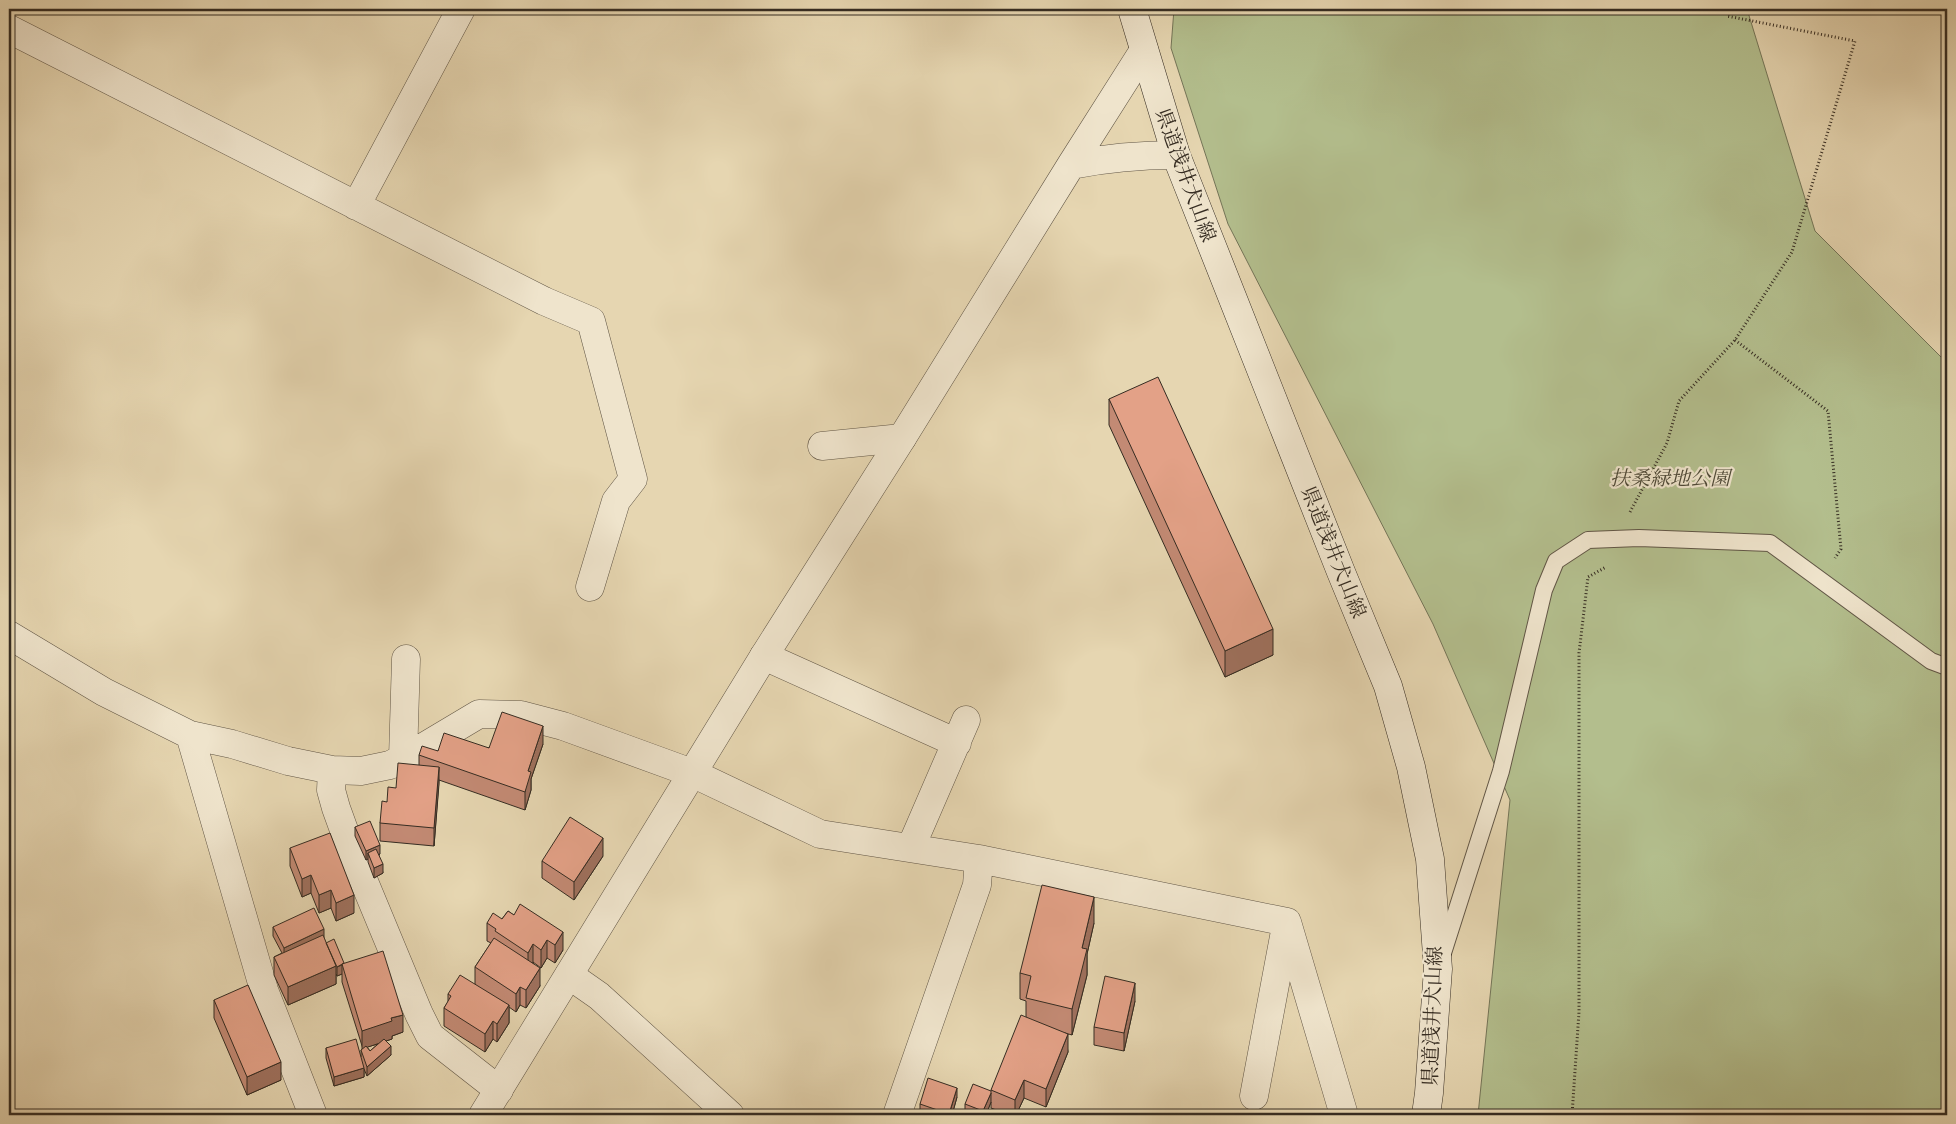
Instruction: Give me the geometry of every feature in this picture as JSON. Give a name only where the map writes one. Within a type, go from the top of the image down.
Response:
[{"type":"street","points":[[356,206],[461,9]]},
{"type":"street","name":"県道浅井犬山線","points":[[1132,9],[1176,155],[1388,686],[1410,767],[1430,859],[1438,969],[1426,1115]]},
{"type":"street","points":[[9,30],[356,206],[544,300],[591,321],[632,479],[616,501],[590,587]]},
{"type":"street","points":[[483,1115],[764,656],[1144,50]]},
{"type":"street","points":[[1071,165],[1111,157],[1176,155]]},
{"type":"street","points":[[822,446],[902,438]]},
{"type":"street","points":[[9,635],[104,692],[190,735],[232,744],[288,761],[332,770],[360,771],[390,765],[479,714],[521,715],[563,726],[692,773],[820,834],[980,859],[1287,922]]},
{"type":"street","points":[[764,656],[962,731],[911,847]]},
{"type":"street","points":[[403,758],[406,659]]},
{"type":"street","points":[[190,735],[264,990],[313,1115]]},
{"type":"street","points":[[332,770],[332,790],[336,808],[353,855],[419,1014],[430,1036],[499,1090]]},
{"type":"street","points":[[897,1115],[976,885],[980,859]]},
{"type":"street","points":[[1254,1096],[1287,922]]},
{"type":"street","points":[[1287,922],[1344,1115]]},
{"type":"street","points":[[569,975],[599,996],[730,1115]]},
{"type":"lane","points":[[1438,969],[1501,771],[1544,590],[1556,561],[1588,540],[1639,538],[1770,543],[1931,661],[1947,667]]},
{"type":"path","points":[[1627,518],[1667,443],[1679,401],[1735,340],[1792,252],[1855,41],[1727,16],[1727,9]]},
{"type":"path","points":[[1735,340],[1828,411],[1841,549]]},
{"type":"path","points":[[1572,1115],[1579,1012],[1579,653],[1588,577],[1608,566]]},
{"type":"green space","name":"扶桑緑地公園","points":[[1174,9],[1747,9],[1815,231],[1947,363],[1947,1115],[1478,1115],[1510,800],[1433,624],[1228,224],[1171,48]]},
{"type":"building","points":[[1158,377],[1273,629],[1225,651],[1109,399]]},
{"type":"building","points":[[502,712],[543,726],[528,771],[531,772],[525,792],[419,755],[422,746],[438,751],[444,733],[489,748]]},
{"type":"building","points":[[398,763],[439,767],[434,828],[380,823],[382,801],[387,802],[388,787],[396,788]]},
{"type":"building","points":[[570,817],[603,838],[574,882],[542,861]]},
{"type":"building","points":[[370,821],[380,845],[366,851],[355,827]]},
{"type":"building","points":[[330,833],[354,895],[336,903],[331,890],[319,895],[311,875],[302,879],[290,848]]},
{"type":"building","points":[[376,849],[383,864],[374,868],[368,853]]},
{"type":"building","points":[[1042,885],[1094,897],[1082,948],[1087,949],[1072,1009],[1026,998],[1031,976],[1020,973]]},
{"type":"building","points":[[520,904],[563,932],[555,945],[547,940],[541,950],[533,944],[528,953],[495,931],[496,929],[487,923],[493,913],[502,919],[508,911],[514,915]]},
{"type":"building","points":[[314,908],[324,929],[284,948],[273,927]]},
{"type":"building","points":[[323,935],[336,966],[288,987],[274,957]]},
{"type":"building","points":[[494,938],[540,968],[526,990],[520,987],[516,994],[475,967]]},
{"type":"building","points":[[334,939],[344,963],[337,967],[326,943]]},
{"type":"building","points":[[383,951],[403,1015],[391,1018],[392,1021],[362,1031],[342,964]]},
{"type":"building","points":[[460,975],[509,1005],[497,1024],[493,1021],[485,1034],[444,1008],[451,996],[448,994]]},
{"type":"building","points":[[1105,976],[1135,983],[1124,1033],[1094,1027]]},
{"type":"building","points":[[248,985],[281,1062],[247,1077],[214,1000]]},
{"type":"building","points":[[1021,1015],[1068,1034],[1046,1089],[1024,1080],[1015,1100],[991,1090]]},
{"type":"building","points":[[356,1039],[364,1068],[334,1077],[326,1048]]},
{"type":"building","points":[[384,1039],[391,1046],[367,1067],[361,1050],[366,1046],[370,1051]]},
{"type":"building","points":[[928,1078],[957,1088],[949,1114],[920,1104]]},
{"type":"building","points":[[973,1084],[991,1091],[983,1111],[965,1104]]}]
